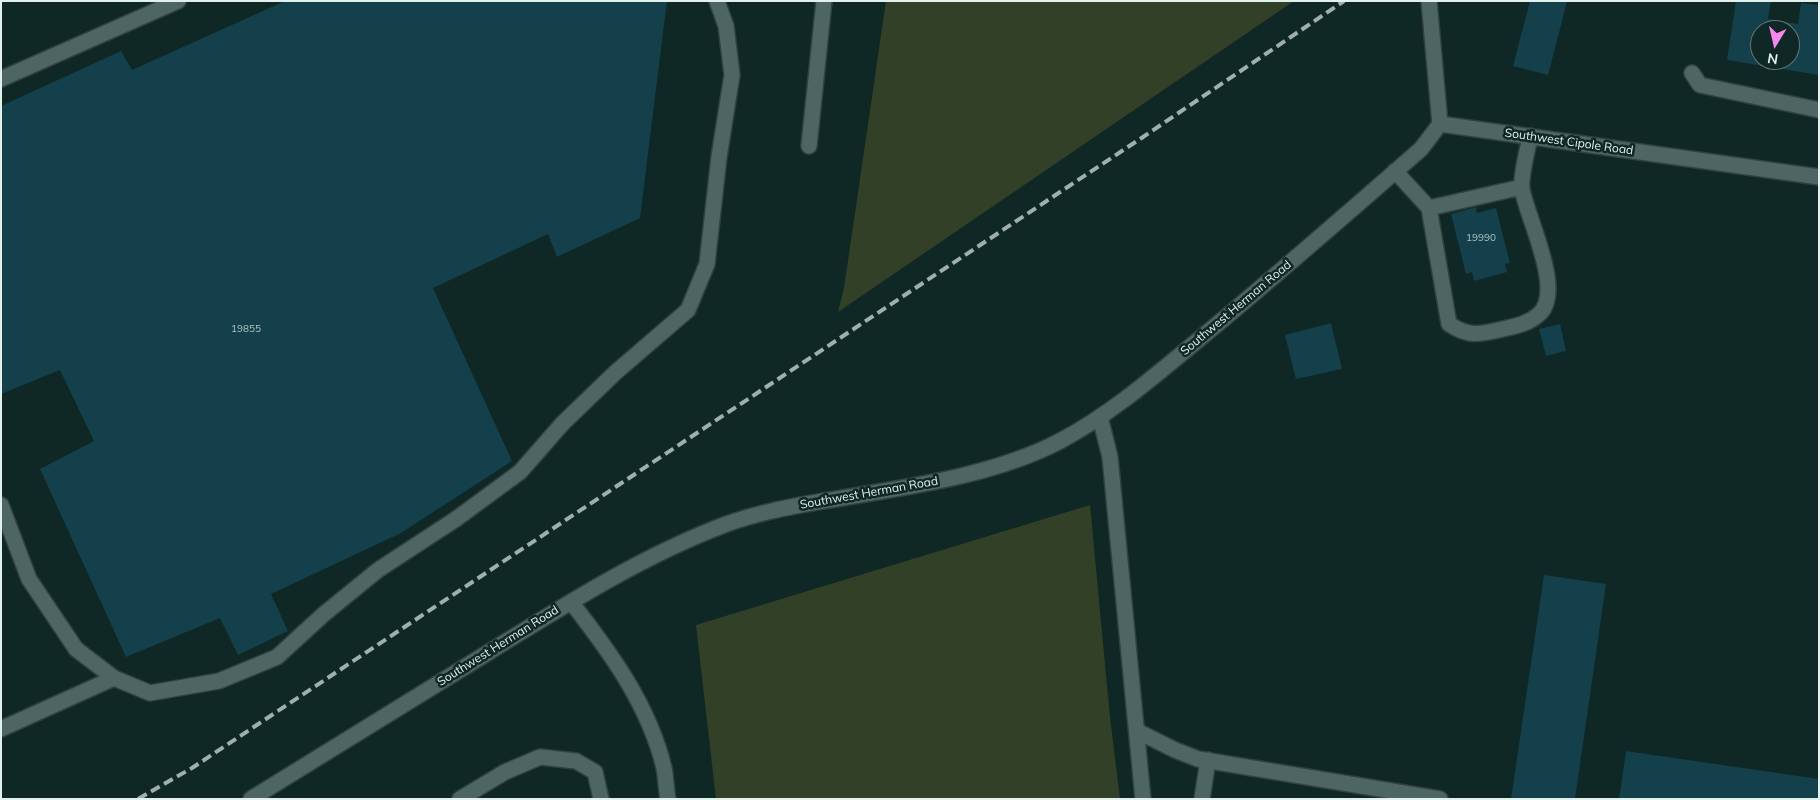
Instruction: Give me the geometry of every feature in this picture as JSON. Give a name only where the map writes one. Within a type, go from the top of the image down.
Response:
[{"type":"street","points":[[1,79],[178,1]]},
{"type":"street","points":[[1,504],[29,579],[76,649],[114,678],[150,693],[219,681],[277,657],[324,614],[378,570],[456,519],[520,472],[577,410],[616,372],[688,310],[707,264],[719,157],[732,75],[726,26],[717,1]]},
{"type":"street","points":[[809,146],[824,1]]},
{"type":"street","points":[[1429,1],[1440,124]]},
{"type":"street","points":[[1692,72],[1700,85],[1819,110]]},
{"type":"street","name":"Southwest Cipole Road","points":[[1440,124],[1819,177]]},
{"type":"street","name":"Southwest Herman Road","points":[[251,799],[570,602],[681,542],[775,509],[951,478],[1028,456],[1058,442],[1100,417],[1137,390],[1261,288],[1421,148],[1440,124]]},
{"type":"street","points":[[1395,171],[1429,208],[1449,324],[1459,331],[1476,335],[1525,323],[1540,314],[1548,301],[1549,280],[1522,187],[1530,136]]},
{"type":"street","points":[[1429,208],[1522,187]]},
{"type":"street","points":[[1100,417],[1110,457],[1143,799]]},
{"type":"street","points":[[570,602],[606,646],[634,693],[651,727],[664,769],[668,799]]},
{"type":"street","points":[[1,729],[114,678]]},
{"type":"street","points":[[1136,732],[1198,759],[1440,799]]},
{"type":"street","points":[[460,799],[505,772],[540,757],[576,761],[595,772],[601,799]]},
{"type":"street","points":[[1202,799],[1208,760]]},
{"type":"green space","points":[[886,1],[1294,1],[838,312],[844,288]]},
{"type":"green space","points":[[1090,505],[1110,717],[1120,799],[716,799],[696,625]]},
{"type":"building","points":[[285,1],[667,1],[640,218],[557,257],[548,234],[433,288],[512,461],[401,533],[271,594],[288,631],[238,655],[220,618],[126,657],[40,469],[94,441],[60,370],[1,394],[1,106],[121,51],[132,70]]},
{"type":"building","points":[[1530,1],[1567,2],[1548,75],[1513,66]]},
{"type":"building","points":[[1736,1],[1771,1],[1768,19],[1774,20],[1750,20],[1750,64],[1727,60]]},
{"type":"building","points":[[1801,3],[1819,5],[1819,75],[1788,70],[1800,70],[1799,20]]},
{"type":"building","points":[[1476,207],[1477,213],[1496,208],[1510,263],[1505,264],[1507,272],[1474,281],[1472,272],[1466,274],[1451,214]]},
{"type":"building","points":[[1331,323],[1342,369],[1296,379],[1285,335]]},
{"type":"building","points":[[1560,324],[1566,351],[1546,356],[1539,329]]},
{"type":"building","points":[[1544,575],[1606,584],[1575,799],[1511,799]]},
{"type":"building","points":[[1626,751],[1819,779],[1819,799],[1619,799]]},
{"type":"railway","points":[[138,799],[192,768],[1143,137],[1344,1]]}]
